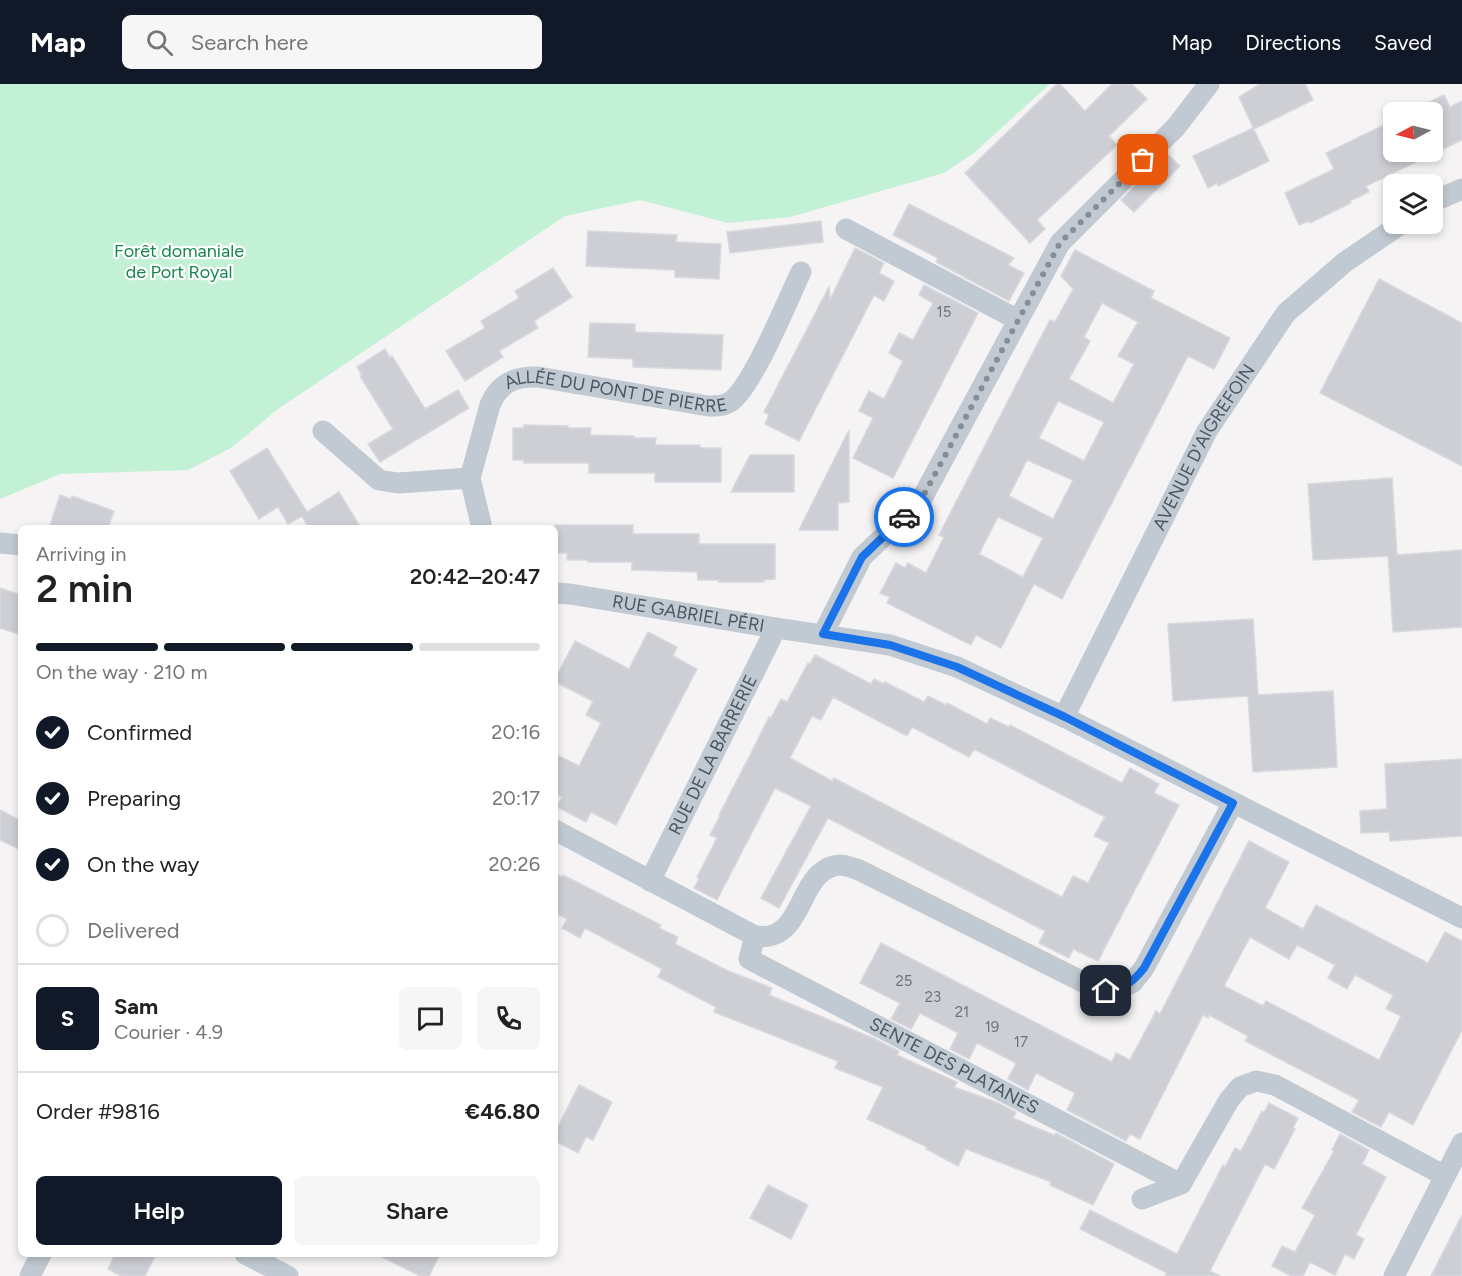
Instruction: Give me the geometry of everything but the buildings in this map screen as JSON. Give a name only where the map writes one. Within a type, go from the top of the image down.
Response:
[{"type":"street","points":[[823,634],[862,557],[920,502],[1060,243],[1176,128],[1209,84]]},
{"type":"street","points":[[1443,197],[1462,189]]},
{"type":"street","points":[[846,229],[1018,320]]},
{"type":"street","name":"AVENUE D'AIGREFOIN","points":[[1065,717],[1207,431],[1286,313],[1345,262],[1386,234]]},
{"type":"street","name":"ALLÉE DU PONT DE PIERRE","points":[[481,525],[470,478],[494,394],[512,380],[524,376],[708,406],[729,403],[739,394],[751,377],[801,272]]},
{"type":"street","points":[[323,431],[379,480],[398,483],[470,478]]},
{"type":"street","points":[[0,543],[18,545]]},
{"type":"street","name":"RUE GABRIEL PÉRI","points":[[558,593],[890,645],[957,667],[1065,717],[1462,918]]},
{"type":"street","name":"RUE DE LA BARRERIE","points":[[650,880],[776,628]]},
{"type":"street","points":[[558,832],[755,936],[768,936],[782,930],[790,922],[814,880],[826,869],[841,865],[859,870],[1093,987],[1106,991],[1119,989],[1133,982],[1144,968],[1233,803]]},
{"type":"street","name":"SENTE DES PLATANES","points":[[755,936],[749,959],[1181,1184]]},
{"type":"street","points":[[1142,1199],[1181,1184],[1229,1100],[1240,1087],[1256,1081],[1275,1085],[1445,1176]]},
{"type":"street","points":[[1394,1276],[1462,1143]]},
{"type":"street","points":[[30,1276],[40,1257]]},
{"type":"street","points":[[251,1257],[288,1276]]},
{"type":"green space","name":"Forêt domaniale de Port Royal","points":[[0,84],[1050,84],[974,153],[944,173],[790,217],[728,223],[640,200],[565,216],[278,409],[231,448],[188,470],[60,474],[0,499]]},
{"type":"way so far","points":[[904,517],[920,502],[1060,243],[1143,160]]},
{"type":"route","points":[[904,517],[862,557],[823,634],[890,645],[957,667],[1065,717],[1233,803],[1144,968],[1133,982],[1119,989],[1106,991]]}]
